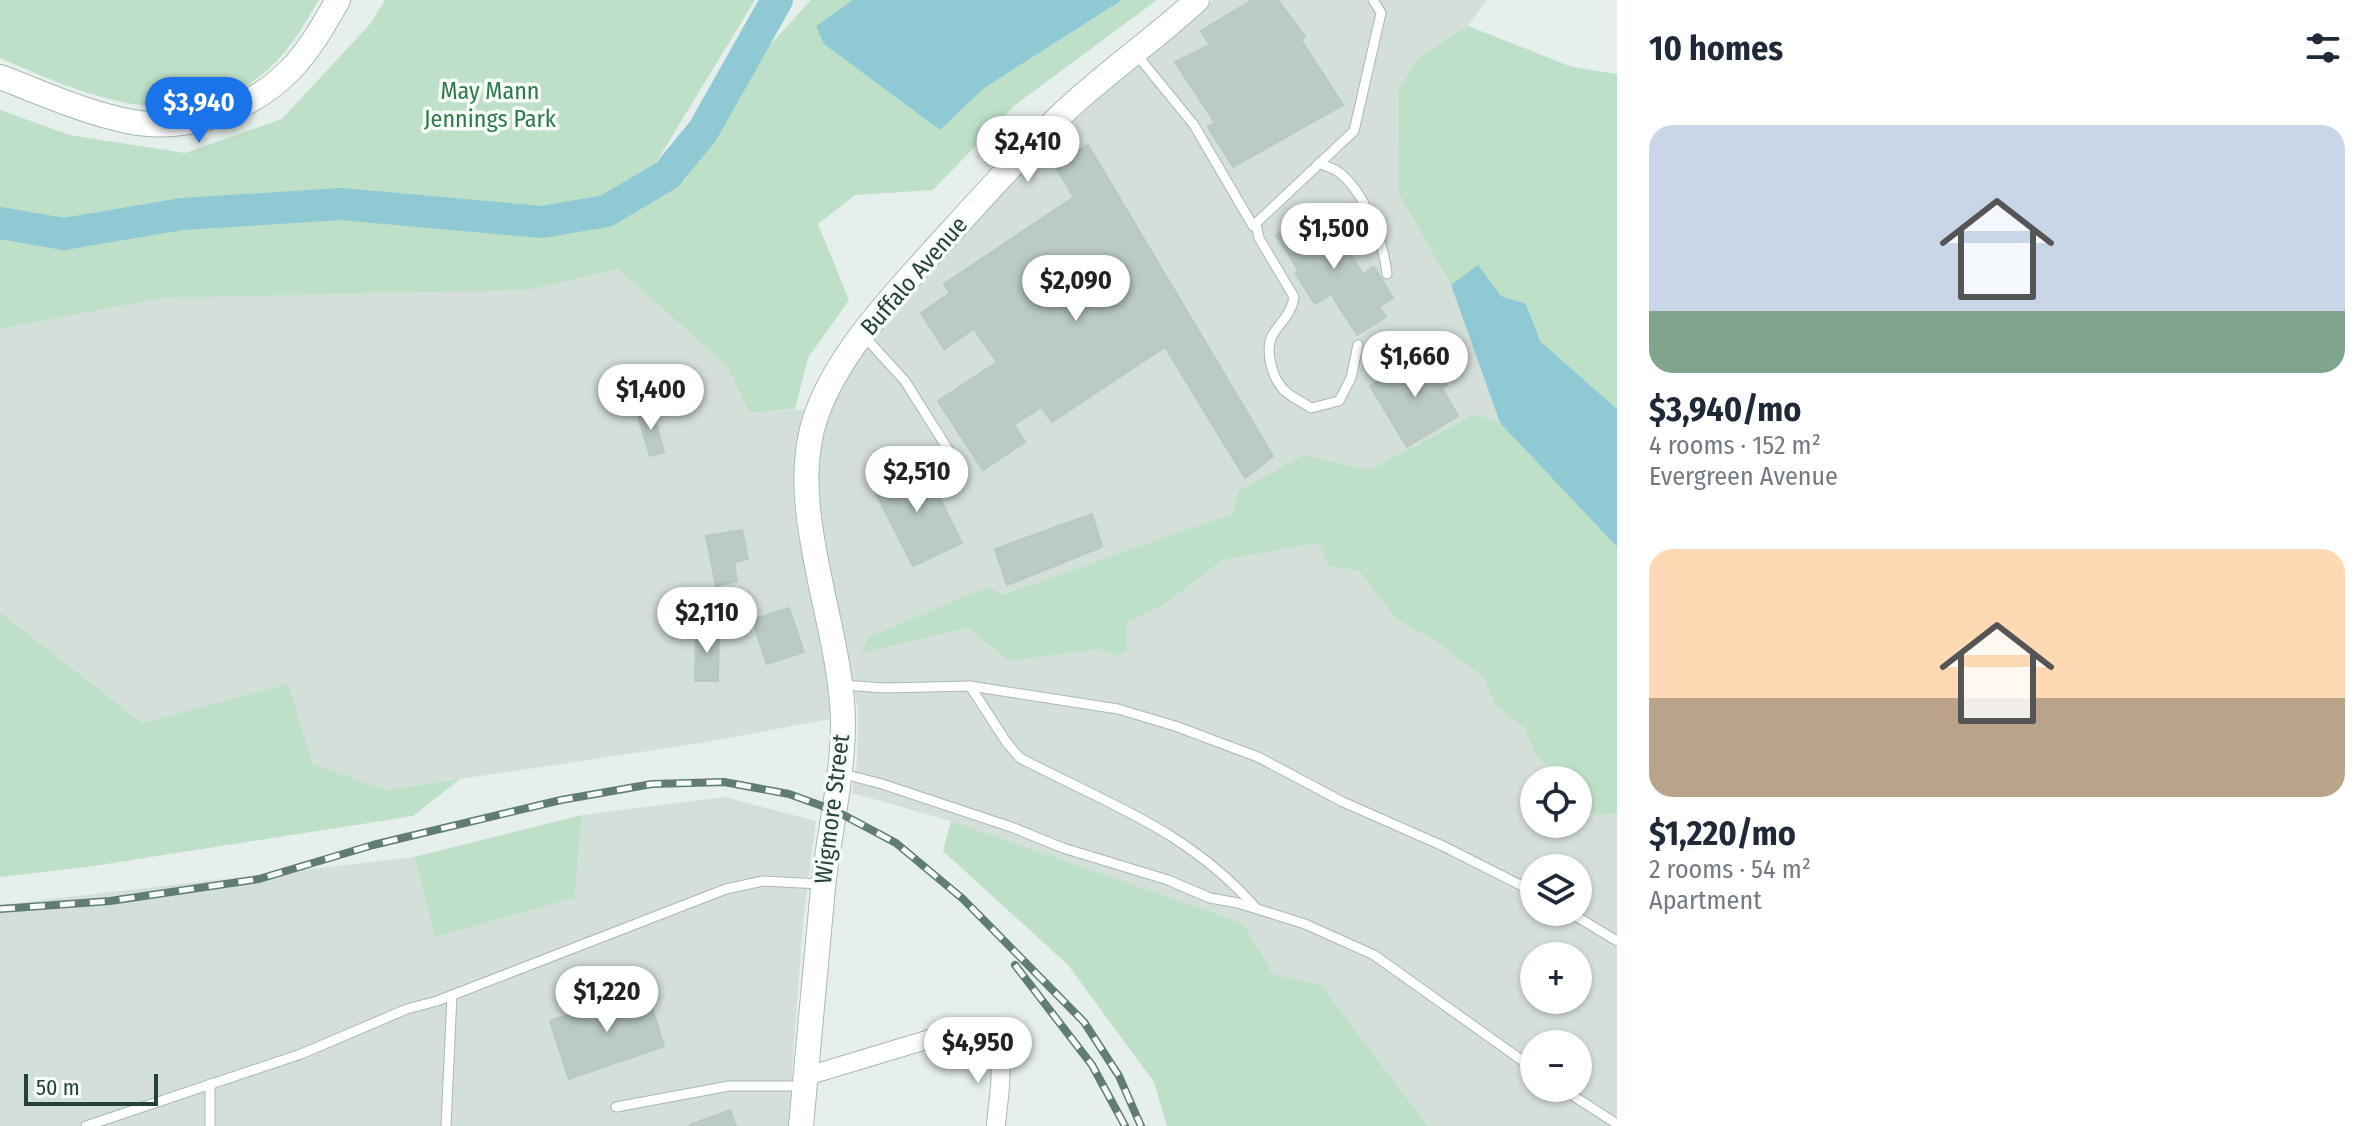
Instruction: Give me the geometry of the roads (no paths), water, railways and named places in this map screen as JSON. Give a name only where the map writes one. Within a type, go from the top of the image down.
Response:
[{"type":"street","points":[[0,77],[129,122],[156,125],[191,122],[241,106],[265,91],[289,71],[314,41],[338,0]]},
{"type":"street","name":"Buffalo Avenue","points":[[845,358],[893,295],[1051,125],[1197,0]]},
{"type":"street","name":"Wigmore Street","points":[[801,1126],[823,885],[840,773],[842,685],[807,493],[809,451],[815,419],[825,393],[845,358]]},
{"type":"street","points":[[806,1081],[974,1028],[991,1036],[998,1048],[996,1126]]},
{"type":"lane","points":[[1134,52],[1194,125],[1253,226],[1354,131],[1381,13],[1373,0]]},
{"type":"lane","points":[[1319,163],[1339,172],[1357,193],[1382,246],[1387,274]]},
{"type":"lane","points":[[1256,224],[1259,238],[1294,297],[1287,317],[1271,338],[1269,355],[1282,389],[1311,408],[1339,401],[1351,378],[1358,345]]},
{"type":"lane","points":[[863,335],[905,381],[954,459]]},
{"type":"lane","points":[[842,685],[885,688],[970,686],[1118,709],[1258,757],[1343,802],[1443,846],[1520,885]]},
{"type":"lane","points":[[970,686],[1020,758],[1154,824],[1201,855],[1230,879],[1257,909]]},
{"type":"lane","points":[[840,773],[882,784],[1014,828],[1063,848],[1168,880],[1210,898],[1238,903],[1305,924],[1374,955],[1520,1059]]},
{"type":"lane","points":[[86,1126],[301,1054],[407,1009],[452,995],[726,889],[763,881],[823,885]]},
{"type":"lane","points":[[1592,926],[1617,941]]},
{"type":"lane","points":[[446,1126],[452,995]]},
{"type":"lane","points":[[616,1107],[729,1086],[806,1081]]},
{"type":"lane","points":[[210,1084],[210,1126]]},
{"type":"lane","points":[[1583,1102],[1617,1124]]},
{"type":"water","points":[[853,0],[1122,0],[983,89],[940,130],[824,44],[816,26]]},
{"type":"water","points":[[1478,265],[1501,296],[1526,304],[1540,341],[1617,409],[1617,547],[1500,423],[1451,285]]},
{"type":"waterway","points":[[0,223],[64,234],[182,214],[341,204],[542,222],[606,211],[667,175],[703,131],[777,0]]},
{"type":"railway","points":[[0,909],[110,901],[259,879],[373,845],[561,800],[652,784],[724,782],[789,794],[836,811],[896,843],[963,899],[1084,1022],[1119,1076],[1141,1126]]},
{"type":"railway","points":[[1015,965],[1092,1065],[1125,1126]]},
{"type":"park label","name":"May Mann Jennings Park","points":[[490,105]]}]
